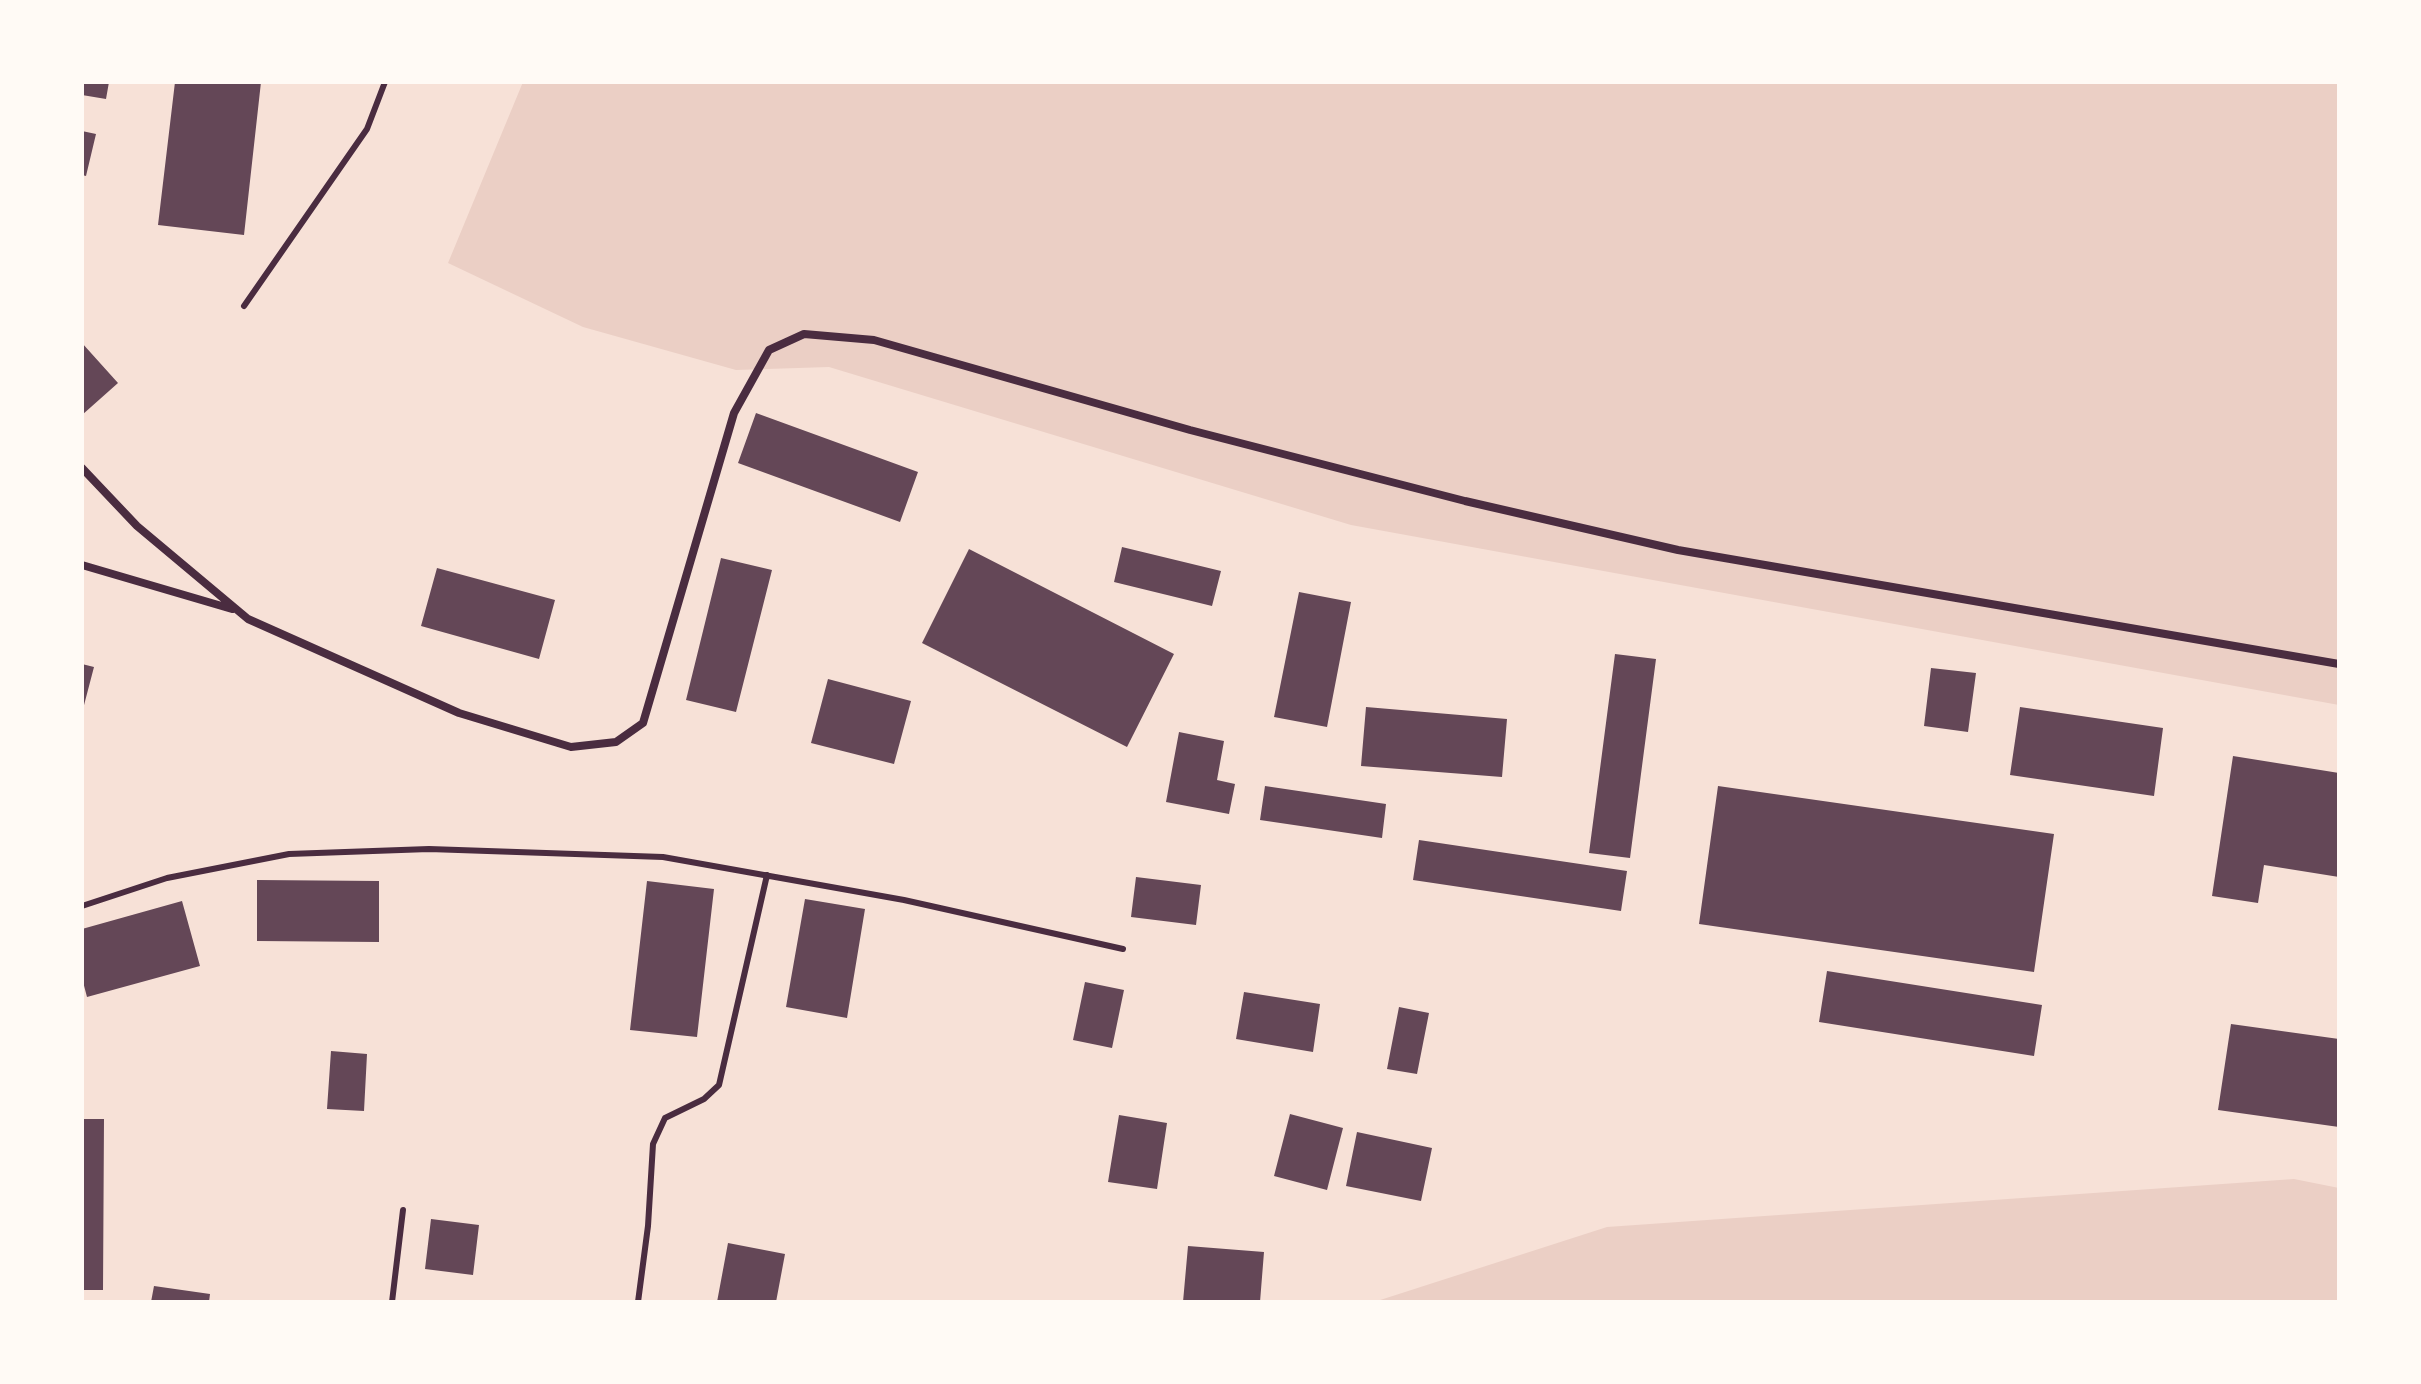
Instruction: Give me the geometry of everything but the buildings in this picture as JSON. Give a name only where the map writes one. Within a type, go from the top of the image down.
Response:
[{"type":"street","points":[[82,468],[137,526],[248,619],[459,713],[571,747],[616,742],[643,723],[734,413],[769,350],[804,334],[874,340],[1358,474],[1678,550],[2339,664]]},
{"type":"street","points":[[82,565],[237,610]]},
{"type":"lane","points":[[244,306],[367,129],[385,82]]},
{"type":"lane","points":[[82,906],[167,878],[289,854],[429,849],[663,857],[904,900],[1123,949]]},
{"type":"lane","points":[[638,1302],[648,1226],[653,1144],[665,1118],[704,1099],[719,1085],[767,875]]},
{"type":"lane","points":[[392,1302],[403,1210]]},
{"type":"shaded area","points":[[523,82],[2339,82],[2339,705],[1351,525],[829,367],[736,370],[583,327],[448,263]]},
{"type":"shaded area","points":[[2294,1179],[2339,1188],[2339,1302],[1374,1302],[1607,1227]]}]
